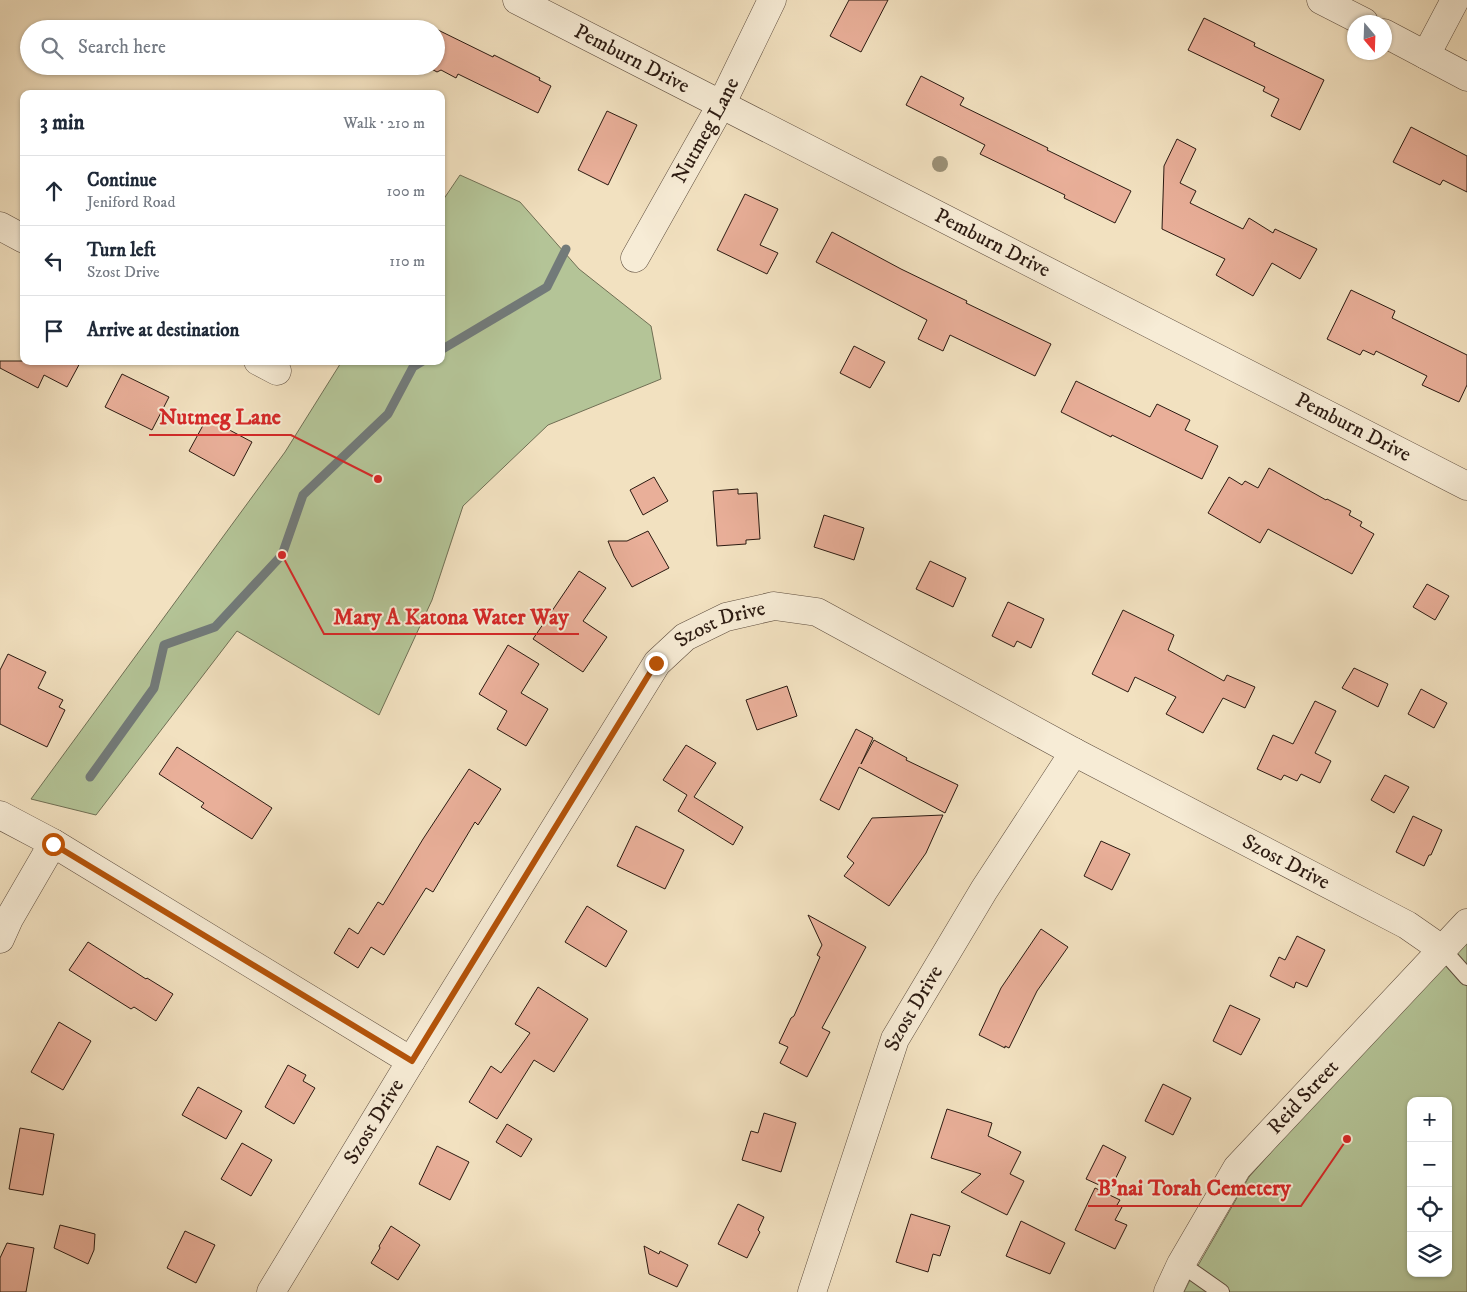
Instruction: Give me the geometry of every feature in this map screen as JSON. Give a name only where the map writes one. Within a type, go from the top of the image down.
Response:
[{"type":"street","name":"Pemburn Drive","points":[[517,0],[1467,486]]},
{"type":"street","name":"Nutmeg Lane","points":[[635,258],[721,105],[772,0]]},
{"type":"street","points":[[1321,0],[1350,15]]},
{"type":"street","points":[[1426,55],[1455,0]]},
{"type":"street","points":[[1392,37],[1467,77]]},
{"type":"street","points":[[0,226],[20,237]]},
{"type":"street","name":"Szost Drive","points":[[271,1292],[656,663],[685,636],[726,617],[774,606],[817,612],[1074,752],[1407,925],[1443,950]]},
{"type":"street","name":"Szost Drive","points":[[812,1292],[896,1039],[984,890],[1074,752]]},
{"type":"street","points":[[0,815],[53,844],[412,1061]]},
{"type":"street","points":[[0,939],[9,919],[53,844]]},
{"type":"street","name":"Reid Street","points":[[1168,1292],[1236,1168],[1467,923]]},
{"type":"lane","points":[[1443,950],[1467,977]]},
{"type":"lane","points":[[1182,1264],[1221,1292]]},
{"type":"green space","points":[[460,175],[520,202],[579,269],[651,326],[661,379],[548,425],[463,506],[432,600],[379,715],[237,631],[96,815],[31,799],[285,452],[339,365],[445,365],[445,197]]},
{"type":"green space","points":[[1467,943],[1467,1292],[1184,1292],[1249,1177],[1355,1058]]},
{"type":"building","points":[[849,0],[888,0],[861,52],[830,36]]},
{"type":"building","points":[[1204,18],[1255,43],[1254,46],[1324,80],[1300,130],[1271,116],[1279,99],[1263,91],[1265,87],[1188,50]]},
{"type":"building","points":[[445,33],[493,57],[494,55],[540,78],[539,80],[551,86],[538,113],[458,74],[456,78],[445,72]]},
{"type":"building","points":[[921,76],[964,98],[960,105],[1131,191],[1115,223],[1064,198],[1065,195],[980,154],[985,145],[906,105]]},
{"type":"building","points":[[607,111],[637,125],[608,185],[578,170]]},
{"type":"building","points":[[1411,127],[1467,156],[1467,192],[1443,180],[1440,185],[1393,162]]},
{"type":"building","points":[[1177,139],[1196,149],[1180,183],[1196,191],[1190,203],[1243,229],[1249,218],[1273,233],[1275,229],[1317,249],[1300,279],[1272,263],[1253,296],[1216,275],[1225,259],[1162,229],[1164,166]]},
{"type":"building","points":[[745,194],[778,209],[760,245],[778,253],[767,274],[717,250]]},
{"type":"building","points":[[832,232],[901,269],[967,301],[966,303],[1051,344],[1035,376],[950,335],[943,351],[918,339],[927,320],[816,262]]},
{"type":"building","points":[[1351,290],[1395,311],[1392,318],[1467,355],[1467,385],[1459,402],[1422,385],[1427,376],[1376,351],[1374,355],[1363,350],[1360,355],[1327,339]]},
{"type":"building","points":[[854,346],[885,362],[870,388],[840,373]]},
{"type":"building","points":[[0,361],[20,361],[20,365],[79,365],[67,387],[44,375],[38,388],[0,368]]},
{"type":"building","points":[[122,374],[169,397],[152,430],[105,407]]},
{"type":"building","points":[[1076,381],[1150,417],[1157,404],[1190,420],[1185,430],[1218,446],[1202,479],[1061,412]]},
{"type":"building","points":[[207,418],[252,442],[234,476],[189,451]]},
{"type":"building","points":[[1269,468],[1326,500],[1351,511],[1349,515],[1362,522],[1360,526],[1374,534],[1352,574],[1268,529],[1260,543],[1208,513],[1229,477],[1242,485],[1245,481],[1258,488]]},
{"type":"building","points":[[654,477],[668,501],[643,515],[630,490]]},
{"type":"building","points":[[738,489],[738,494],[757,493],[760,539],[746,540],[746,544],[717,546],[713,491]]},
{"type":"building","points":[[824,515],[864,528],[854,560],[814,547]]},
{"type":"building","points":[[648,531],[669,568],[632,587],[614,556],[608,541],[627,541]]},
{"type":"building","points":[[930,561],[966,578],[953,607],[916,589]]},
{"type":"building","points":[[579,571],[606,588],[583,621],[607,637],[583,672],[533,639]]},
{"type":"building","points":[[1427,584],[1449,596],[1435,620],[1413,607]]},
{"type":"building","points":[[1008,602],[1044,619],[1031,648],[1017,641],[1014,647],[992,636]]},
{"type":"building","points":[[1123,610],[1174,635],[1168,650],[1224,681],[1227,675],[1255,687],[1245,708],[1223,698],[1203,733],[1166,714],[1176,697],[1135,677],[1128,692],[1092,674]]},
{"type":"building","points":[[508,645],[539,664],[521,693],[548,709],[526,746],[497,729],[507,711],[479,694]]},
{"type":"building","points":[[8,654],[46,672],[38,688],[63,700],[59,707],[65,710],[47,747],[0,724],[0,670]]},
{"type":"building","points":[[1354,668],[1388,684],[1378,707],[1342,688]]},
{"type":"building","points":[[787,686],[797,716],[757,730],[746,700]]},
{"type":"building","points":[[1421,689],[1447,703],[1434,728],[1408,714]]},
{"type":"building","points":[[1315,701],[1336,711],[1315,753],[1331,761],[1320,783],[1301,774],[1297,781],[1284,775],[1281,780],[1257,769],[1273,735],[1293,744]]},
{"type":"building","points":[[856,729],[873,738],[861,764],[874,740],[907,758],[906,760],[958,785],[945,813],[859,767],[839,810],[820,800]]},
{"type":"building","points":[[686,745],[716,763],[694,797],[743,827],[733,845],[678,811],[687,795],[663,780]]},
{"type":"building","points":[[177,747],[272,808],[252,839],[201,807],[204,803],[159,774]]},
{"type":"building","points":[[469,769],[501,789],[478,825],[475,822],[433,892],[426,888],[384,955],[371,947],[358,968],[334,953],[349,928],[358,934],[378,902],[383,905]]},
{"type":"building","points":[[1385,775],[1409,787],[1394,813],[1371,800]]},
{"type":"building","points":[[943,815],[926,853],[889,906],[844,876],[854,863],[847,857],[872,818]]},
{"type":"building","points":[[1413,816],[1442,830],[1424,866],[1396,852]]},
{"type":"building","points":[[636,826],[684,850],[665,889],[617,866]]},
{"type":"building","points":[[1101,841],[1130,854],[1112,890],[1084,876]]},
{"type":"building","points":[[587,906],[627,931],[606,967],[565,942]]},
{"type":"building","points":[[808,915],[866,947],[822,1028],[830,1032],[807,1077],[780,1063],[788,1047],[779,1043],[791,1018],[794,1016],[820,957],[817,955],[822,945]]},
{"type":"building","points":[[1041,929],[1068,947],[1037,991],[1009,1048],[1005,1046],[1005,1048],[979,1035],[1001,988]]},
{"type":"building","points":[[1297,936],[1325,950],[1307,987],[1296,982],[1294,988],[1270,976],[1279,957],[1285,960]]},
{"type":"building","points":[[88,942],[173,994],[156,1021],[134,1007],[131,1009],[69,970]]},
{"type":"building","points":[[538,987],[588,1019],[554,1072],[534,1060],[497,1119],[469,1102],[491,1066],[501,1073],[530,1033],[515,1024]]},
{"type":"building","points":[[1230,1005],[1260,1019],[1241,1055],[1213,1041]]},
{"type":"building","points":[[59,1022],[91,1041],[63,1090],[31,1072]]},
{"type":"building","points":[[288,1065],[306,1075],[303,1081],[315,1088],[294,1124],[265,1107]]},
{"type":"building","points":[[1163,1084],[1191,1098],[1173,1135],[1145,1121]]},
{"type":"building","points":[[198,1087],[242,1111],[226,1139],[182,1115]]},
{"type":"building","points":[[947,1109],[992,1123],[988,1136],[1021,1152],[1010,1174],[1024,1181],[1007,1215],[961,1192],[981,1174],[931,1158]]},
{"type":"building","points":[[764,1113],[796,1123],[781,1172],[742,1160],[751,1131],[758,1133]]},
{"type":"building","points":[[507,1124],[532,1139],[521,1157],[496,1142]]},
{"type":"building","points":[[20,1128],[54,1134],[43,1195],[9,1189]]},
{"type":"building","points":[[242,1143],[272,1160],[251,1196],[221,1179]]},
{"type":"building","points":[[1103,1145],[1126,1157],[1110,1190],[1086,1179]]},
{"type":"building","points":[[437,1146],[469,1162],[450,1200],[419,1184]]},
{"type":"building","points":[[1095,1188],[1120,1200],[1117,1205],[1122,1207],[1115,1220],[1127,1225],[1115,1249],[1075,1230]]},
{"type":"building","points":[[738,1204],[764,1217],[758,1230],[760,1232],[747,1258],[718,1244]]},
{"type":"building","points":[[911,1214],[950,1226],[940,1256],[933,1254],[928,1272],[896,1262]]},
{"type":"building","points":[[1021,1221],[1065,1243],[1050,1274],[1006,1256]]},
{"type":"building","points":[[60,1225],[95,1234],[94,1250],[88,1264],[54,1248]]},
{"type":"building","points":[[391,1226],[420,1245],[398,1280],[371,1263]]},
{"type":"building","points":[[185,1231],[215,1245],[196,1283],[167,1268]]},
{"type":"building","points":[[7,1243],[34,1248],[26,1292],[0,1292],[0,1258]]},
{"type":"building","points":[[644,1246],[659,1254],[660,1251],[688,1265],[677,1287],[649,1274]]},
{"type":"waterway","points":[[445,348],[547,287],[566,249]]},
{"type":"waterway","points":[[90,777],[154,688],[164,645],[215,627],[282,555],[303,495],[388,414],[413,367],[416,365]]},
{"type":"place","name":"Nutmeg Lane","points":[[378,479]]},
{"type":"place","name":"Mary A Katona Water Way","points":[[282,555]]},
{"type":"place","name":"B'nai Torah Cemetery","points":[[1347,1139]]},
{"type":"route","points":[[53,844],[412,1061],[656,663]]}]
